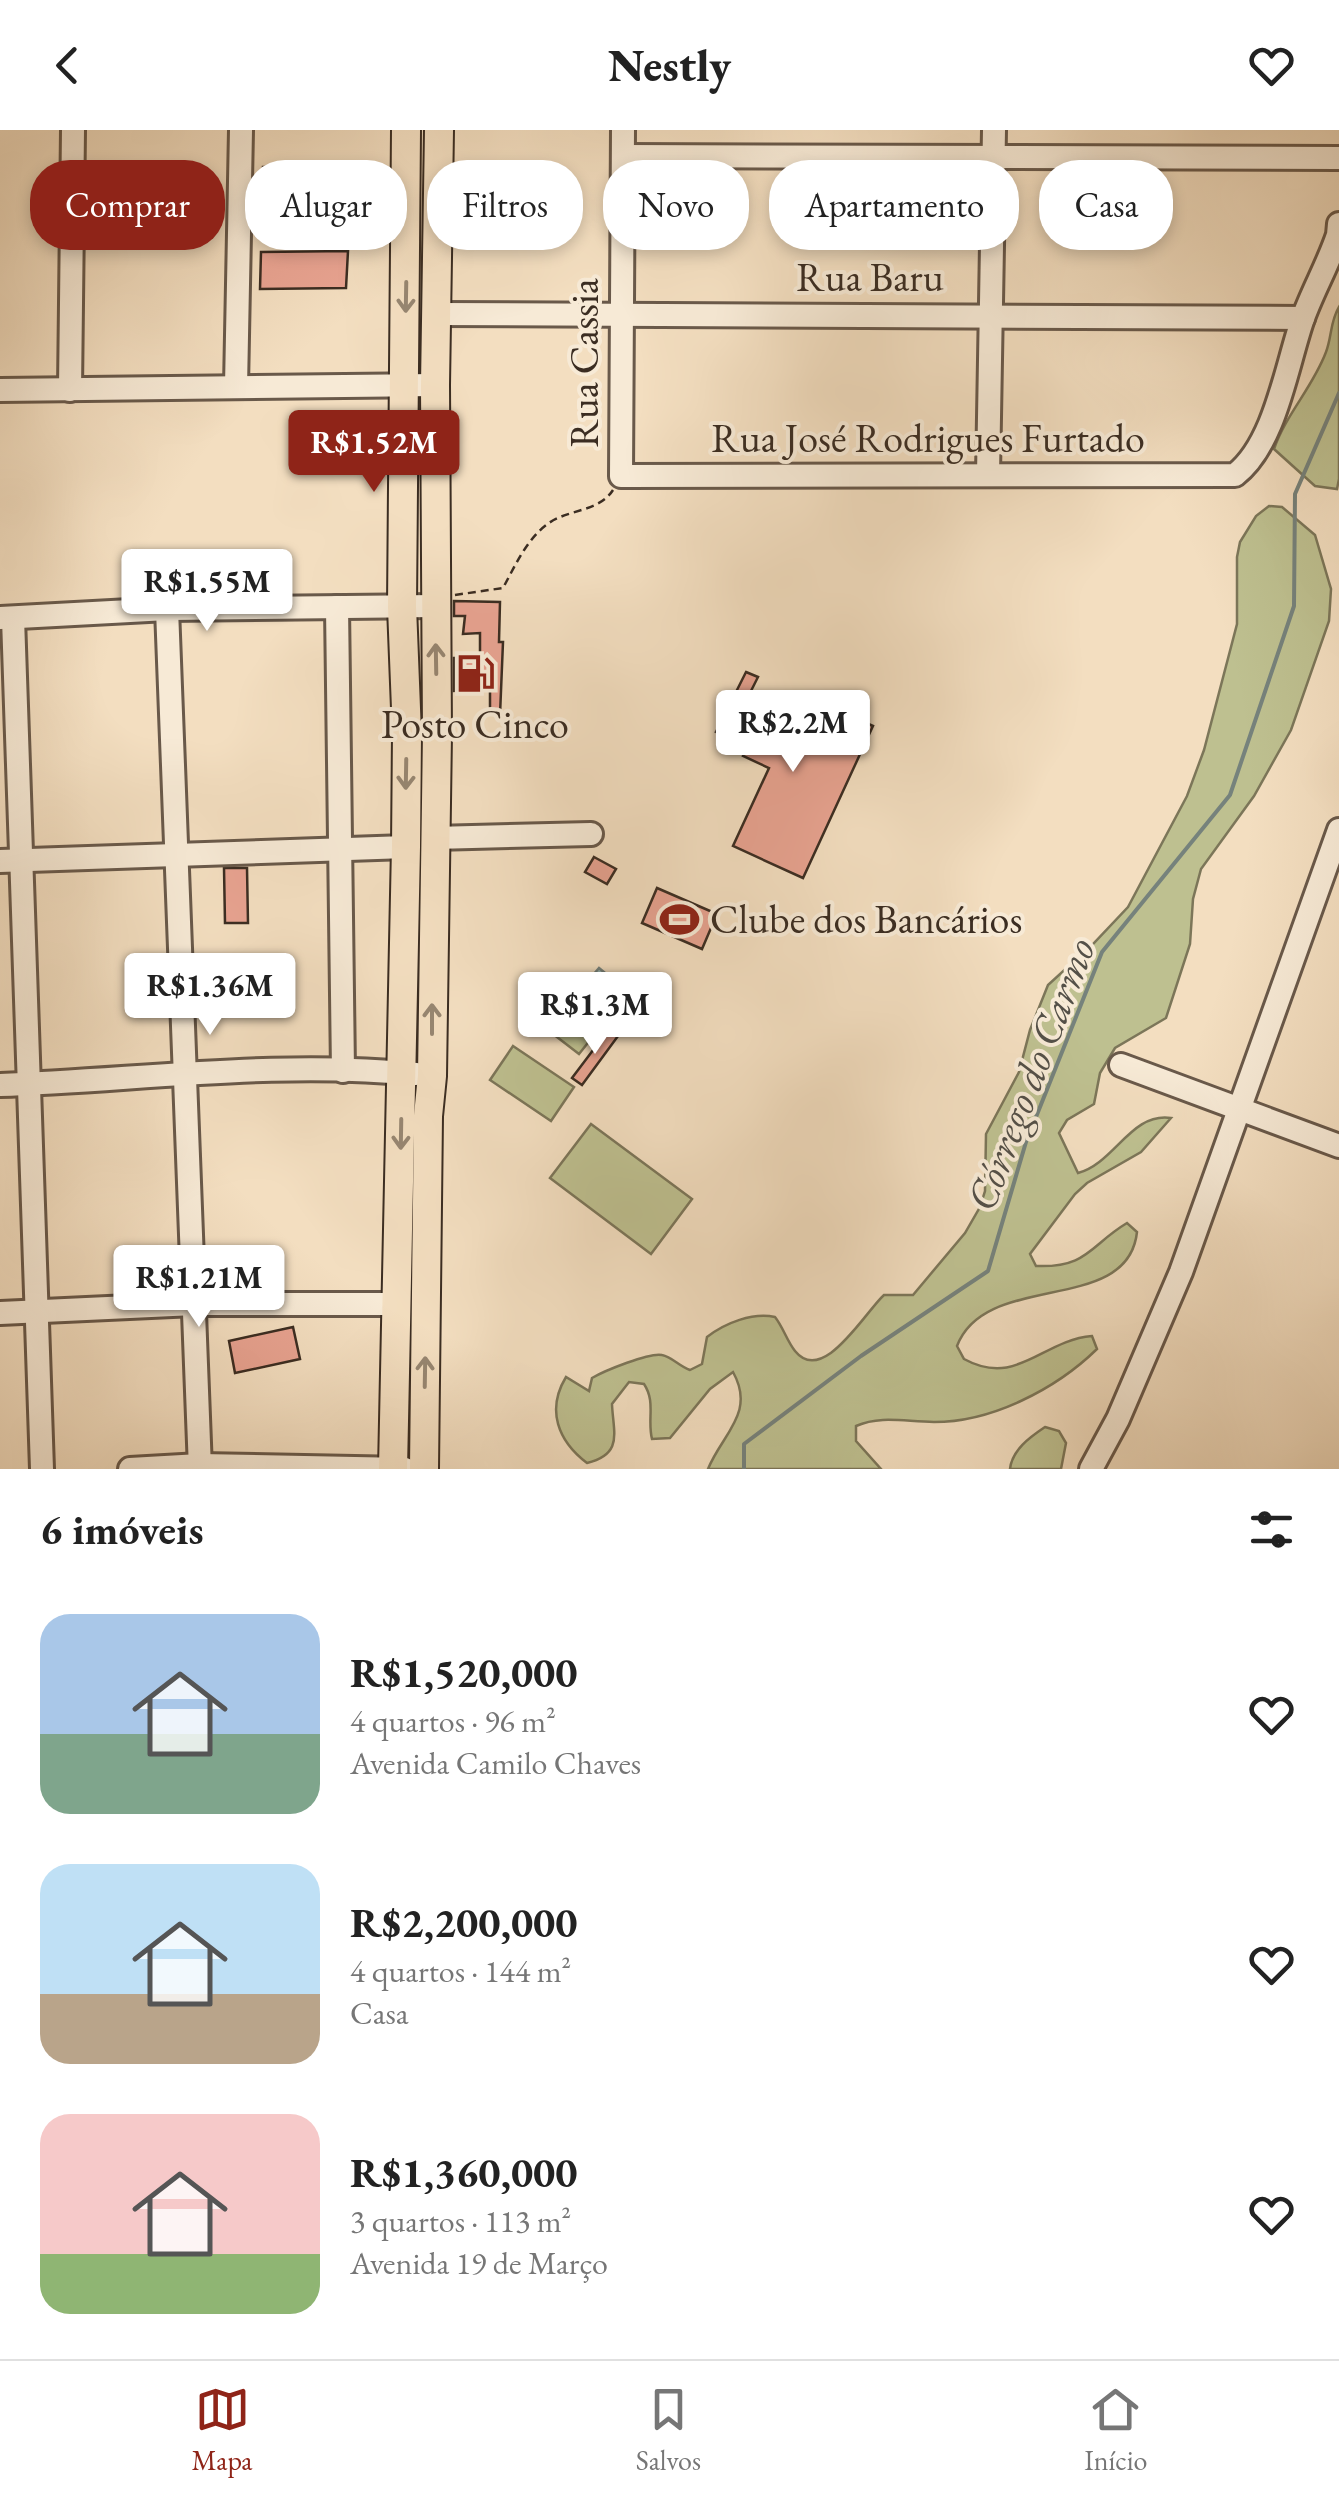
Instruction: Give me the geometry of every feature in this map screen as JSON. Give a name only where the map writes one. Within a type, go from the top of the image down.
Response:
[{"type":"main road","points":[[397,1468],[407,734],[402,607],[406,130]]},
{"type":"main road","points":[[424,1469],[434,838],[444,601],[435,385],[439,130]]},
{"type":"main road","points":[[407,734],[437,734]]},
{"type":"street","points":[[70,390],[73,130]]},
{"type":"street","points":[[236,387],[241,130]]},
{"type":"street","name":"Rua Cassia","points":[[621,476],[623,130]]},
{"type":"street","points":[[988,475],[994,130]]},
{"type":"street","points":[[623,156],[1339,158]]},
{"type":"street","points":[[1303,318],[1332,254],[1339,224]]},
{"type":"street","name":"Rua Baru","points":[[436,314],[1303,318]]},
{"type":"street","name":"Rua José Rodrigues Furtado","points":[[621,476],[1235,475],[1256,452],[1280,394],[1303,318]]},
{"type":"street","points":[[0,390],[435,385]]},
{"type":"street","points":[[42,1469],[27,1084],[11,860],[7,618],[167,609],[402,607],[444,601]]},
{"type":"street","points":[[336,607],[343,1071]]},
{"type":"street","points":[[167,609],[200,1467]]},
{"type":"street","points":[[1091,1469],[1118,1418],[1181,1272],[1339,830]]},
{"type":"street","points":[[434,838],[591,834]]},
{"type":"street","points":[[11,860],[406,847]]},
{"type":"street","points":[[1122,1065],[1339,1146]]},
{"type":"street","points":[[0,1085],[185,1073],[343,1071],[432,1076]]},
{"type":"street","points":[[0,1313],[194,1304],[398,1304]]},
{"type":"street","points":[[130,1469],[397,1468]]},
{"type":"path","points":[[444,601],[502,588],[522,552],[550,523],[606,500],[621,476]]},
{"type":"green space","points":[[1339,307],[1337,489],[1315,486],[1274,449],[1321,365]]},
{"type":"green space","points":[[1269,506],[1282,507],[1315,535],[1331,589],[1329,621],[1291,730],[1254,796],[1201,869],[1193,899],[1190,944],[1166,1018],[1115,1048],[1100,1073],[1094,1104],[1067,1120],[1059,1133],[1078,1173],[1091,1168],[1145,1123],[1171,1118],[1141,1152],[1075,1194],[1030,1254],[1036,1266],[1067,1263],[1087,1254],[1127,1223],[1137,1232],[1128,1258],[1109,1275],[1084,1285],[996,1308],[973,1323],[957,1346],[964,1359],[983,1367],[999,1368],[1015,1366],[1074,1339],[1092,1336],[1097,1349],[1043,1390],[1000,1409],[956,1421],[884,1420],[856,1426],[856,1441],[881,1469],[708,1469],[739,1411],[739,1387],[733,1372],[710,1389],[670,1438],[652,1439],[648,1391],[644,1384],[629,1382],[612,1404],[611,1448],[587,1463],[569,1445],[558,1424],[557,1401],[566,1377],[589,1391],[592,1378],[656,1355],[666,1356],[690,1370],[702,1364],[707,1337],[731,1323],[758,1316],[775,1317],[795,1351],[806,1359],[818,1359],[843,1342],[884,1295],[913,1295],[965,1233],[985,1191],[986,1134],[1019,1072],[1048,985],[1128,907],[1187,796],[1204,750],[1237,624],[1240,542],[1256,516]]},
{"type":"green space","points":[[554,987],[602,1025],[579,1054],[531,1017]]},
{"type":"green space","points":[[513,1046],[574,1087],[551,1121],[490,1080]]},
{"type":"green space","points":[[591,1124],[692,1199],[651,1254],[550,1178]]},
{"type":"green space","points":[[1045,1427],[1059,1431],[1066,1443],[1061,1469],[1010,1469],[1018,1450]]},
{"type":"water","points":[[599,968],[639,1001],[623,1021],[582,988]]},
{"type":"building","points":[[348,251],[346,288],[260,289],[261,252]]},
{"type":"building","points":[[454,601],[500,602],[500,715],[490,714],[490,688],[454,691],[454,658],[480,658],[480,633],[463,634],[465,616],[454,616]]},
{"type":"building","points":[[746,672],[758,677],[745,703],[790,724],[803,695],[873,726],[803,878],[733,846],[769,768],[743,756],[747,747],[716,732]]},
{"type":"building","points":[[594,857],[616,869],[607,884],[585,872]]},
{"type":"building","points":[[224,868],[247,868],[248,923],[225,923]]},
{"type":"building","name":"Clube dos Bancários","points":[[657,888],[717,914],[702,949],[642,923]]},
{"type":"building","points":[[609,1029],[618,1036],[582,1085],[572,1078]]},
{"type":"building","points":[[293,1327],[300,1359],[235,1373],[229,1341]]},
{"type":"waterway","name":"Córrego do Carmo","points":[[744,1469],[744,1444],[861,1356],[988,1271],[1026,1142],[1102,952],[1230,795],[1294,606],[1295,494],[1339,393]]},
{"type":"place","name":"Posto Cinco","points":[[475,674]]},
{"type":"place","name":"Clube dos Bancários","points":[[680,919]]}]
